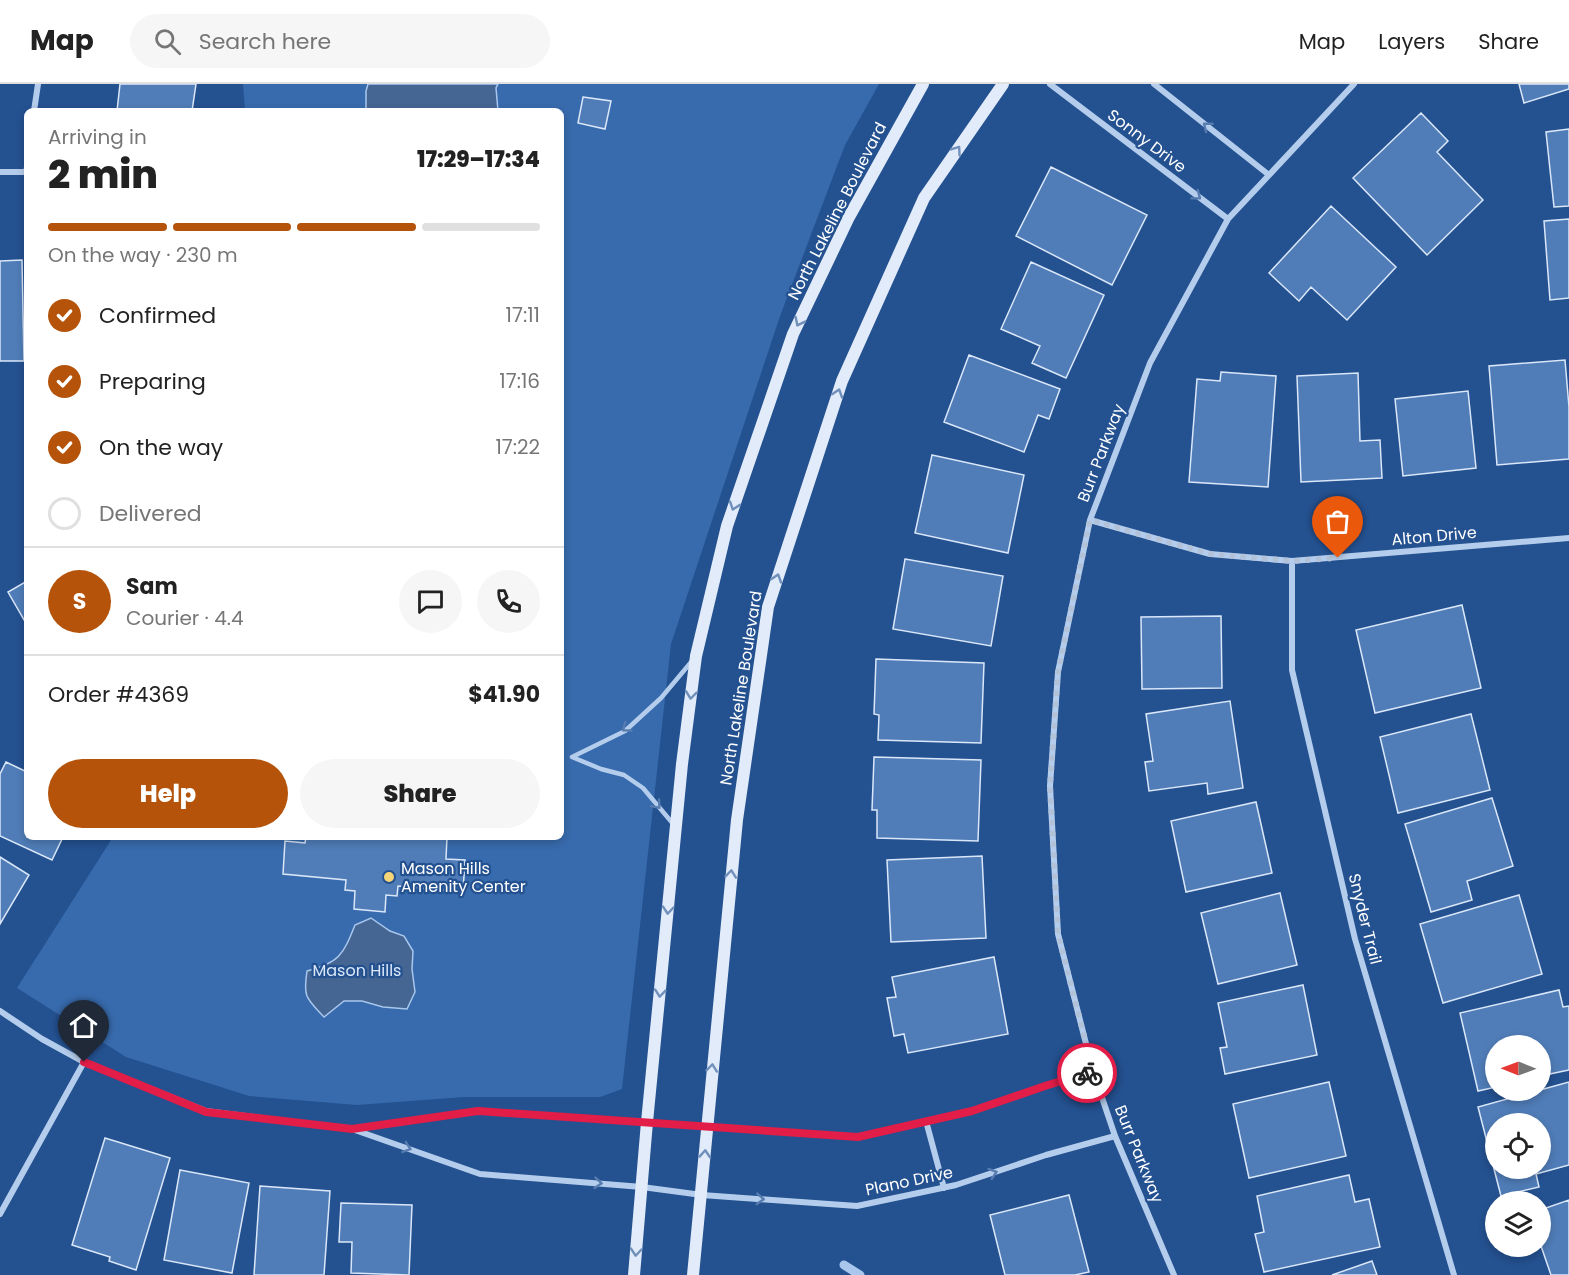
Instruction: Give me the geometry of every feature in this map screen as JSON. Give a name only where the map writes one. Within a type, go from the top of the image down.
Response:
[{"type":"main road","name":"North Lakeline Boulevard","points":[[634,1275],[682,764],[696,656],[727,526],[793,334],[849,217],[923,84]]},
{"type":"main road","name":"North Lakeline Boulevard","points":[[693,1275],[737,820],[768,607],[842,381],[914,219],[924,198],[1003,84]]},
{"type":"street","points":[[34,108],[38,84]]},
{"type":"street","name":"Sonny Drive","points":[[1050,84],[1228,219]]},
{"type":"street","points":[[1154,84],[1269,175]]},
{"type":"street","name":"Burr Parkway","points":[[1173,1275],[1115,1136],[1093,1071],[1058,934],[1050,786],[1058,672],[1090,520],[1150,363],[1228,219],[1354,84]]},
{"type":"street","points":[[0,172],[24,172]]},
{"type":"street","name":"Alton Drive","points":[[1090,520],[1210,554],[1292,561],[1569,538]]},
{"type":"street","name":"Snyder Trail","points":[[1292,561],[1292,670],[1294,681],[1355,939],[1454,1275]]},
{"type":"street","points":[[0,1011],[42,1039],[84,1062],[206,1112],[352,1129],[478,1111],[858,1137],[972,1111],[1093,1071]]},
{"type":"street","points":[[0,1214],[84,1062]]},
{"type":"street","points":[[926,1121],[944,1188]]},
{"type":"street","name":"Plano Drive","points":[[352,1129],[480,1174],[642,1187],[702,1195],[857,1206],[956,1185],[1046,1155],[1115,1136]]},
{"type":"lane","points":[[676,827],[643,788],[624,775],[601,769],[572,756],[625,731],[661,698],[696,656]]},
{"type":"green space","name":"Mason Hills","points":[[243,84],[879,84],[845,145],[779,319],[671,644],[622,1089],[600,1097],[464,1097],[357,1105],[249,1096],[126,1057],[17,988],[111,840],[564,840],[564,108],[245,108]]},
{"type":"shaded area","points":[[368,84],[498,84],[496,88],[498,108],[366,108]]},
{"type":"shaded area","points":[[371,918],[390,931],[404,936],[413,951],[412,969],[415,992],[407,1009],[383,1007],[362,1001],[344,1001],[324,1017],[307,997],[305,986],[307,971],[333,961],[343,951],[355,925]]},
{"type":"building","points":[[120,84],[196,84],[192,108],[117,108]]},
{"type":"building","points":[[1519,84],[1569,84],[1569,89],[1524,103]]},
{"type":"building","points":[[583,97],[611,101],[605,129],[578,123]]},
{"type":"building","points":[[1421,113],[1448,141],[1437,152],[1483,200],[1427,255],[1353,178]]},
{"type":"building","points":[[1569,129],[1569,206],[1554,207],[1546,132]]},
{"type":"building","points":[[1051,167],[1147,215],[1112,285],[1016,236]]},
{"type":"building","points":[[1331,206],[1396,267],[1347,320],[1311,287],[1299,301],[1269,273]]},
{"type":"building","points":[[1569,219],[1569,298],[1550,300],[1544,221]]},
{"type":"building","points":[[22,260],[24,361],[0,361],[0,261]]},
{"type":"building","points":[[1031,262],[1104,295],[1066,378],[1032,363],[1040,346],[1001,329]]},
{"type":"building","points":[[969,355],[1060,389],[1049,419],[1038,415],[1024,452],[944,422]]},
{"type":"building","points":[[1565,360],[1569,407],[1569,459],[1497,465],[1489,366]]},
{"type":"building","points":[[1221,372],[1276,376],[1268,487],[1189,482],[1197,379],[1220,381]]},
{"type":"building","points":[[1358,373],[1360,441],[1380,440],[1382,478],[1301,482],[1297,376]]},
{"type":"building","points":[[1468,391],[1476,468],[1403,476],[1395,399]]},
{"type":"building","points":[[932,455],[1024,475],[1008,553],[915,533]]},
{"type":"building","points":[[905,559],[1003,576],[991,646],[893,629]]},
{"type":"building","points":[[24,583],[24,620],[8,592]]},
{"type":"building","points":[[1462,605],[1481,688],[1375,713],[1356,630]]},
{"type":"building","points":[[1221,616],[1222,688],[1142,689],[1141,617]]},
{"type":"building","points":[[876,659],[984,663],[981,743],[878,740],[879,715],[874,714]]},
{"type":"building","points":[[1230,701],[1243,788],[1208,794],[1207,783],[1149,791],[1145,762],[1153,761],[1146,714]]},
{"type":"building","points":[[1471,714],[1490,790],[1398,813],[1380,737]]},
{"type":"building","points":[[874,757],[981,760],[978,841],[877,838],[877,810],[872,810]]},
{"type":"building","points":[[6,762],[24,771],[24,840],[62,840],[52,860],[0,836],[0,774]]},
{"type":"building","points":[[1492,798],[1513,866],[1467,881],[1472,900],[1431,912],[1405,824]]},
{"type":"building","points":[[1256,802],[1272,873],[1186,892],[1171,821]]},
{"type":"building","name":"Mason Hills Amenity Center","points":[[306,840],[447,840],[446,859],[465,860],[463,892],[398,886],[397,896],[386,895],[385,912],[354,909],[355,891],[345,890],[346,880],[283,874],[285,841],[305,843]]},
{"type":"building","points":[[982,856],[986,938],[891,942],[887,860]]},
{"type":"building","points":[[0,857],[29,875],[0,924]]},
{"type":"building","points":[[1280,893],[1297,965],[1218,984],[1201,913]]},
{"type":"building","points":[[1519,895],[1542,974],[1443,1003],[1420,924]]},
{"type":"building","points":[[994,957],[1008,1034],[908,1053],[904,1034],[894,1036],[887,998],[896,997],[892,977]]},
{"type":"building","points":[[1303,985],[1317,1055],[1225,1074],[1220,1048],[1227,1047],[1218,1003]]},
{"type":"building","points":[[1559,990],[1563,1007],[1569,1006],[1569,1070],[1551,1074],[1551,1035],[1485,1035],[1485,1089],[1478,1091],[1460,1013]]},
{"type":"building","points":[[1329,1082],[1346,1156],[1249,1178],[1233,1104]]},
{"type":"building","points":[[1569,1082],[1569,1165],[1551,1170],[1551,1113],[1485,1113],[1485,1134],[1478,1107],[1500,1101],[1551,1101],[1551,1087]]},
{"type":"building","points":[[105,1138],[170,1158],[136,1270],[109,1261],[110,1257],[72,1245]]},
{"type":"building","points":[[180,1170],[249,1183],[232,1273],[164,1260]]},
{"type":"building","points":[[1349,1175],[1355,1202],[1369,1199],[1380,1247],[1264,1272],[1255,1234],[1264,1232],[1257,1196]]},
{"type":"building","points":[[1497,1179],[1537,1179],[1539,1187],[1522,1191],[1500,1191]]},
{"type":"building","points":[[260,1186],[330,1191],[324,1275],[254,1275]]},
{"type":"building","points":[[1069,1195],[1089,1272],[1075,1275],[1005,1275],[990,1215]]},
{"type":"building","points":[[1569,1200],[1569,1275],[1551,1275],[1545,1257],[1551,1257],[1551,1206]]},
{"type":"building","points":[[341,1203],[412,1205],[409,1275],[351,1273],[352,1242],[339,1242]]},
{"type":"building","points":[[1372,1261],[1377,1275],[1332,1275]]},
{"type":"waterway","points":[[844,1265],[860,1275]]},
{"type":"way so far","points":[[1087,1073],[1093,1071],[1058,934],[1050,786],[1058,672],[1090,520],[1210,554],[1292,561],[1338,558]]},
{"type":"place","name":"Mason Hills Amenity Center","points":[[389,877]]},
{"type":"route","points":[[84,1062],[206,1112],[352,1129],[478,1111],[858,1137],[972,1111],[1087,1073]]}]
